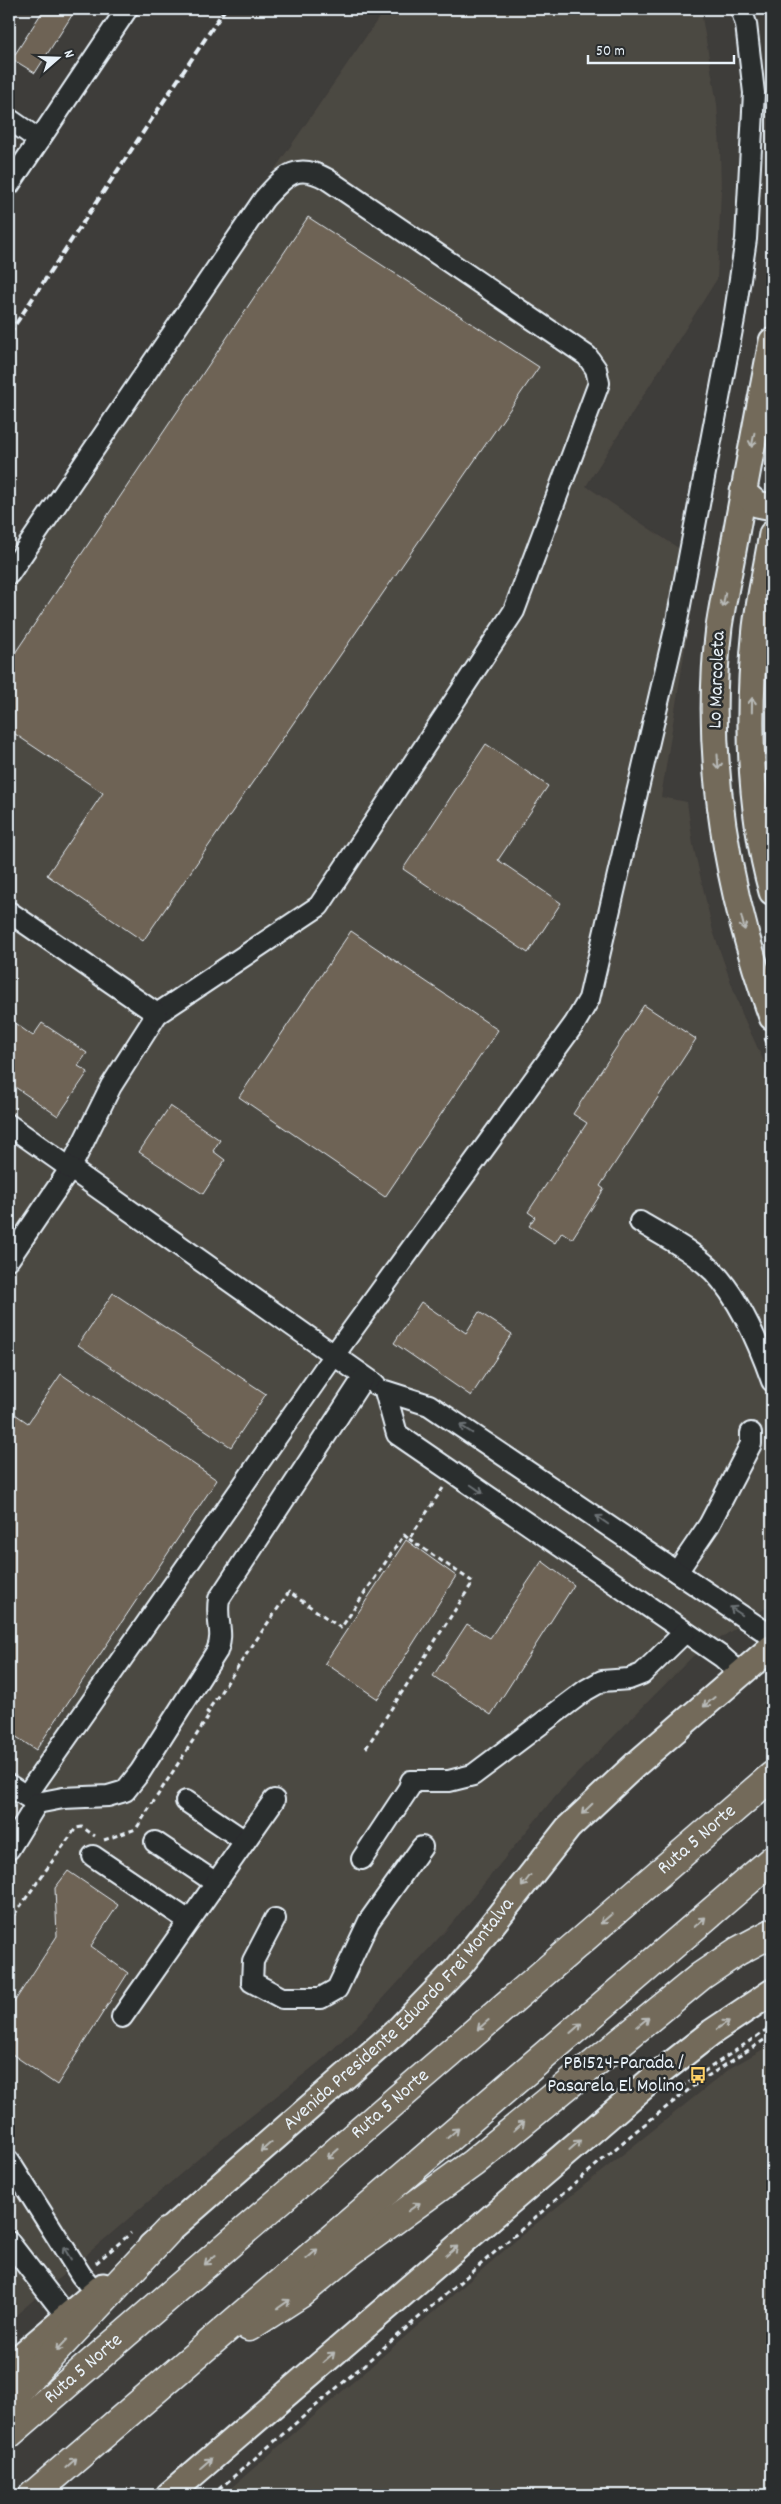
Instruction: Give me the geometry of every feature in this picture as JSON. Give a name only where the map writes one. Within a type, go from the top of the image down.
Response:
[{"type":"highway","name":"Ruta 5 Norte","points":[[9,2434],[772,1776]]},
{"type":"highway","points":[[33,2495],[772,1860]]},
{"type":"highway","points":[[169,2378],[300,2294],[350,2253],[506,2138],[642,2022],[701,1976],[738,1951],[772,1933]]},
{"type":"highway","points":[[9,2400],[167,2232]]},
{"type":"main road","name":"Lo Marcoleta","points":[[772,341],[719,627],[716,670],[720,788],[736,894],[750,950],[772,1017]]},
{"type":"main road","points":[[743,492],[757,504],[772,507]]},
{"type":"main road","name":"Lo Marcoleta","points":[[772,534],[756,626],[752,708],[756,792],[772,892]]},
{"type":"main road","points":[[734,544],[746,544],[754,547],[768,558]]},
{"type":"main road","name":"Avenida Presidente Eduardo Frei Montalva","points":[[9,2366],[66,2316],[88,2284],[167,2232],[402,2026],[458,1968],[555,1842],[574,1822],[628,1772],[772,1647]]},
{"type":"main road","points":[[170,2495],[657,2075],[712,2032],[772,1992]]},
{"type":"street","points":[[9,185],[127,9]]},
{"type":"street","points":[[9,1849],[32,1799],[334,1355],[575,1023],[589,999],[677,621],[734,319],[746,240],[754,93],[746,24],[741,9]]},
{"type":"street","points":[[9,119],[39,140]]},
{"type":"street","points":[[9,574],[264,199],[284,176],[298,171],[313,171],[327,179],[587,356],[596,369],[599,383],[514,612],[319,906],[157,1014],[111,1086],[70,1169],[9,1259]]},
{"type":"street","points":[[9,912],[157,1014]]},
{"type":"street","points":[[9,1125],[364,1377],[385,1391],[429,1405],[767,1633],[772,1642]]},
{"type":"street","points":[[640,1222],[686,1251],[714,1272],[738,1306],[772,1381]]},
{"type":"street","points":[[9,1785],[32,1799],[108,1796],[125,1791],[140,1772],[222,1640],[217,1612],[219,1600],[364,1377]]},
{"type":"street","points":[[385,1391],[397,1434],[722,1657],[741,1674]]},
{"type":"street","points":[[677,1572],[709,1525],[751,1444],[751,1433]]},
{"type":"street","points":[[362,1859],[410,1788],[411,1781],[449,1781],[473,1775],[586,1690],[602,1681],[629,1679],[642,1674],[685,1632]]},
{"type":"street","points":[[122,2016],[274,1800]]},
{"type":"street","points":[[186,1801],[245,1841]]},
{"type":"street","points":[[155,1842],[216,1883]]},
{"type":"street","points":[[276,1919],[253,1961],[252,1982],[282,1998],[320,1998],[337,1989],[369,1920],[422,1847]]},
{"type":"street","points":[[93,1856],[189,1921]]},
{"type":"street","points":[[9,2161],[88,2284]]},
{"type":"street","points":[[9,2242],[66,2316]]},
{"type":"path","points":[[772,9],[772,16]]},
{"type":"path","points":[[409,1539],[454,1473]]},
{"type":"path","points":[[9,1922],[76,1828],[82,1827],[101,1841],[136,1829],[210,1714],[207,1712],[289,1592],[341,1628],[404,1535],[473,1582],[366,1748]]},
{"type":"path","points":[[212,2495],[642,2126],[700,2081],[772,2036]]},
{"type":"path","points":[[88,2284],[134,2231]]},
{"type":"shaded area","points":[[385,9],[700,9],[702,17],[717,104],[720,148],[721,191],[717,279],[586,486],[699,562],[661,797],[687,802],[693,845],[713,931],[742,1014],[772,1079],[772,1604],[692,1657],[556,1795],[447,1929],[369,2014],[323,2059],[205,2153],[9,2321],[9,555]]},
{"type":"shaded area","points":[[772,2044],[772,2495],[223,2495],[522,2235],[732,2067]]},
{"type":"building","points":[[44,9],[76,9],[35,73],[12,59]]},
{"type":"building","points":[[308,217],[539,367],[143,941],[47,875],[103,793],[9,730],[9,662]]},
{"type":"building","points":[[486,744],[548,786],[498,860],[561,903],[528,953],[403,869]]},
{"type":"building","points":[[351,931],[498,1030],[385,1197],[239,1097]]},
{"type":"building","points":[[644,1005],[696,1039],[600,1186],[604,1189],[572,1239],[562,1232],[555,1243],[529,1226],[535,1217],[528,1212],[587,1123],[573,1114]]},
{"type":"building","points":[[9,1019],[33,1036],[42,1023],[87,1053],[78,1066],[88,1072],[58,1116],[9,1083]]},
{"type":"building","points":[[170,1106],[220,1140],[213,1151],[225,1160],[203,1194],[139,1152]]},
{"type":"building","points":[[113,1293],[266,1394],[231,1447],[78,1345]]},
{"type":"building","points":[[421,1302],[466,1333],[479,1312],[512,1334],[471,1396],[394,1343]]},
{"type":"building","points":[[61,1374],[217,1480],[36,1750],[9,1732],[9,1410],[28,1423]]},
{"type":"building","points":[[406,1540],[456,1576],[378,1699],[325,1663]]},
{"type":"building","points":[[542,1561],[574,1585],[491,1715],[433,1676],[467,1624],[490,1638]]},
{"type":"building","points":[[68,1871],[118,1905],[91,1946],[128,1973],[57,2085],[9,2052],[9,2010],[57,1936],[55,1888]]},
{"type":"railway","points":[[9,334],[225,9]]},
{"type":"place","name":"PB1524-Parada / Pasarela El Molino","points":[[698,2075]]}]
